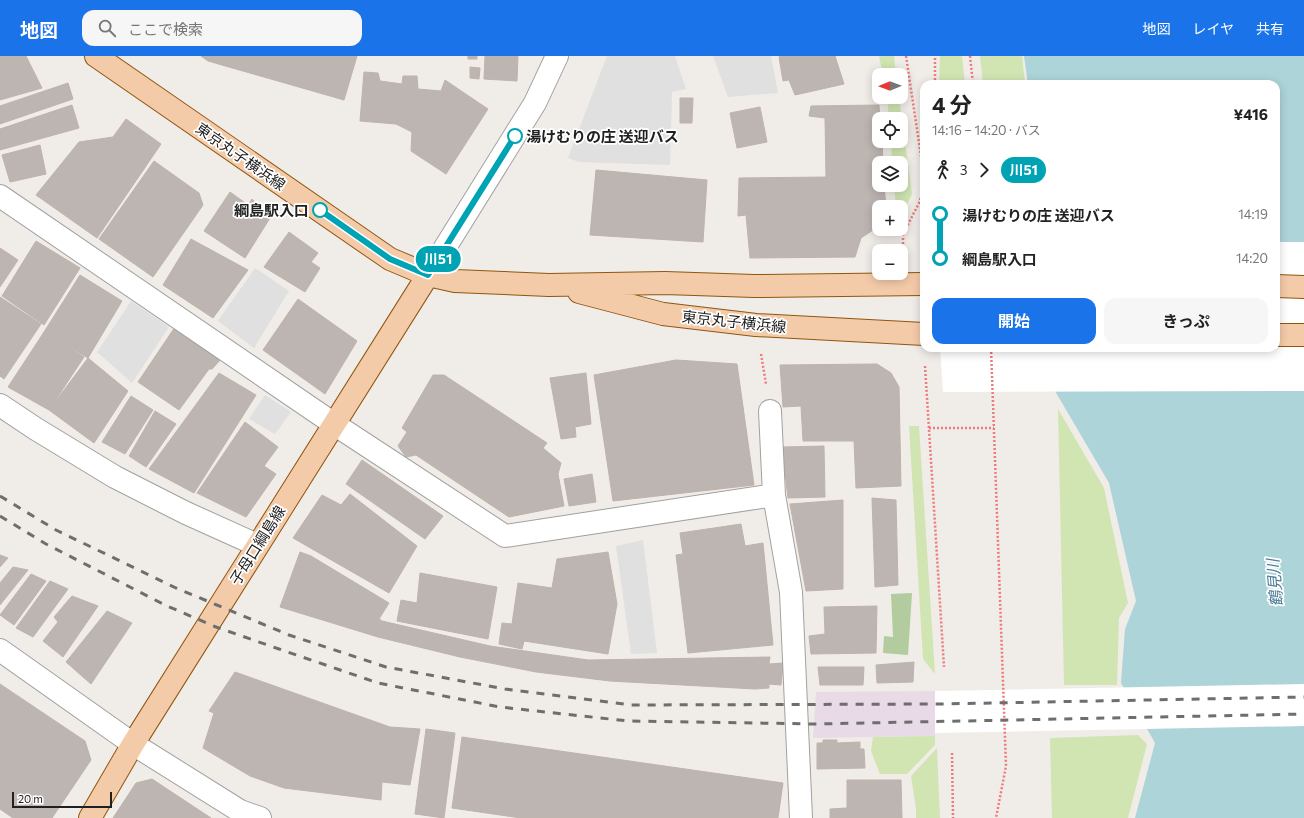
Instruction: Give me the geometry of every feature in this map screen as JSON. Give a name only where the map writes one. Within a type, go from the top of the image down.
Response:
[{"type":"main road","name":"東京丸子横浜線","points":[[96,56],[390,259],[428,275],[455,281],[549,285],[665,284],[754,286],[920,284]]},
{"type":"main road","name":"子母口綱島線","points":[[90,818],[133,744],[428,275]]},
{"type":"main road","name":"東京丸子横浜線","points":[[549,285],[663,314],[756,325],[920,334]]},
{"type":"main road","points":[[1280,286],[1304,286]]},
{"type":"main road","points":[[1280,335],[1304,335]]},
{"type":"street","points":[[428,275],[535,103],[557,56]]},
{"type":"street","points":[[0,196],[334,424],[505,536],[774,495]]},
{"type":"street","points":[[0,405],[36,429],[115,477],[186,513],[257,546]]},
{"type":"street","points":[[770,411],[774,495],[791,592],[801,818]]},
{"type":"street","points":[[0,650],[133,744],[240,811],[260,818]]},
{"type":"path","points":[[906,56],[920,153]]},
{"type":"path","points":[[935,56],[935,80]]},
{"type":"path","points":[[970,56],[973,80]]},
{"type":"path","points":[[903,244],[903,234],[920,200]]},
{"type":"path","points":[[991,352],[1006,766],[996,818]]},
{"type":"path","points":[[925,366],[944,667]]},
{"type":"path","points":[[929,428],[994,428]]},
{"type":"path","points":[[952,753],[953,818]]},
{"type":"shaded area","points":[[607,56],[675,56],[686,89],[672,92],[670,165],[579,162],[568,158]]},
{"type":"shaded area","points":[[713,56],[771,56],[778,93],[728,97]]},
{"type":"shaded area","points":[[255,268],[289,291],[254,348],[218,321]]},
{"type":"shaded area","points":[[131,301],[169,327],[132,383],[97,352]]},
{"type":"shaded area","points":[[265,395],[291,412],[275,434],[249,419]]},
{"type":"shaded area","points":[[643,540],[657,653],[631,654],[616,546]]},
{"type":"shaded area","points":[[935,691],[935,736],[813,738],[816,692]]},
{"type":"green space","points":[[879,56],[894,56],[895,68],[882,68]]},
{"type":"green space","points":[[940,56],[962,56],[965,80],[939,80]]},
{"type":"green space","points":[[980,56],[1022,56],[1025,80],[983,80]]},
{"type":"green space","points":[[888,104],[900,104],[901,112],[888,112]]},
{"type":"green space","points":[[891,148],[906,148],[907,156],[892,156]]},
{"type":"green space","points":[[908,164],[912,194],[908,202],[908,200],[895,200],[895,192],[908,192]]},
{"type":"green space","points":[[1058,409],[1104,488],[1128,603],[1119,618],[1117,685],[1064,685]]},
{"type":"green space","points":[[909,426],[919,426],[935,674],[923,659]]},
{"type":"green space","points":[[912,593],[908,655],[883,653],[884,636],[893,637],[891,594]]},
{"type":"green space","points":[[1138,735],[1147,744],[1128,818],[1052,818],[1050,738]]},
{"type":"green space","points":[[935,736],[935,745],[907,774],[880,774],[871,751],[873,737]]},
{"type":"green space","points":[[937,748],[940,818],[916,818],[911,776]]},
{"type":"water","name":"鶴見川","points":[[1024,56],[1304,56],[1304,818],[1135,818],[1155,743],[1121,683],[1125,629],[1136,601],[1109,483],[1055,391],[1255,352],[1280,352],[1280,80],[1027,80]]},
{"type":"pier","points":[[1280,242],[1304,242],[1304,391],[943,392],[940,352],[1280,352]]},
{"type":"pier","points":[[1304,684],[1304,726],[935,733],[935,691]]},
{"type":"building","points":[[0,56],[26,56],[42,88],[0,100]]},
{"type":"building","points":[[201,56],[357,56],[344,100],[208,61]]},
{"type":"building","points":[[468,56],[477,56],[477,59],[468,59]]},
{"type":"building","points":[[485,56],[518,56],[517,81],[484,79]]},
{"type":"building","points":[[780,56],[835,56],[844,84],[795,95],[789,80],[783,81]]},
{"type":"building","points":[[470,67],[480,68],[479,79],[470,78]]},
{"type":"building","points":[[364,72],[378,73],[380,81],[402,84],[403,76],[417,76],[418,89],[441,91],[445,80],[488,109],[446,174],[411,151],[412,132],[396,124],[360,121]]},
{"type":"building","points":[[68,83],[73,99],[0,124],[0,106]]},
{"type":"building","points":[[680,98],[693,98],[692,123],[680,123]]},
{"type":"building","points":[[72,105],[79,128],[0,150],[0,129]]},
{"type":"building","points":[[879,105],[880,112],[872,112],[872,148],[882,148],[883,156],[872,156],[872,192],[885,192],[885,200],[872,200],[872,231],[861,238],[855,257],[750,258],[746,215],[738,216],[739,178],[826,177],[825,118],[809,116],[811,106]]},
{"type":"building","points":[[760,107],[767,142],[737,148],[730,113]]},
{"type":"building","points":[[126,119],[161,144],[97,238],[36,195],[79,142],[113,137]]},
{"type":"building","points":[[40,145],[46,174],[10,182],[2,155]]},
{"type":"building","points":[[154,161],[199,193],[203,205],[153,277],[99,239]]},
{"type":"building","points":[[596,170],[707,180],[703,242],[590,235]]},
{"type":"building","points":[[230,192],[248,205],[252,199],[270,218],[245,258],[204,231]]},
{"type":"building","points":[[289,232],[318,253],[311,262],[320,268],[305,292],[264,267]]},
{"type":"building","points":[[191,239],[248,270],[213,318],[163,285]]},
{"type":"building","points":[[36,241],[80,268],[44,325],[2,296]]},
{"type":"building","points":[[0,248],[18,260],[0,287]]},
{"type":"building","points":[[80,275],[122,301],[88,358],[44,332]]},
{"type":"building","points":[[0,297],[41,324],[4,379],[0,376]]},
{"type":"building","points":[[298,299],[357,341],[325,394],[263,350]]},
{"type":"building","points":[[175,327],[221,359],[212,369],[209,369],[179,410],[138,382]]},
{"type":"building","points":[[44,332],[84,357],[49,410],[8,387]]},
{"type":"building","points":[[88,358],[128,391],[94,443],[49,410]]},
{"type":"building","points":[[676,360],[737,364],[754,485],[613,501],[594,375]]},
{"type":"building","points":[[877,364],[891,373],[899,387],[901,486],[856,488],[854,441],[803,441],[801,406],[783,407],[780,365]]},
{"type":"building","points":[[219,373],[256,395],[194,493],[149,469]]},
{"type":"building","points":[[586,373],[591,424],[575,427],[576,437],[561,439],[550,378]]},
{"type":"building","points":[[433,375],[444,375],[547,443],[543,448],[561,463],[558,474],[564,506],[509,517],[416,455],[406,457],[398,446],[407,432],[402,428]]},
{"type":"building","points":[[131,396],[153,410],[125,454],[102,442]]},
{"type":"building","points":[[155,411],[176,424],[146,467],[129,456]]},
{"type":"building","points":[[245,422],[278,447],[264,466],[276,474],[246,517],[197,493]]},
{"type":"building","points":[[824,446],[825,497],[788,498],[782,447]]},
{"type":"building","points":[[362,460],[443,516],[425,539],[346,484]]},
{"type":"building","points":[[592,474],[596,502],[569,506],[564,479]]},
{"type":"building","points":[[350,494],[417,546],[389,593],[293,538],[322,495],[341,505]]},
{"type":"building","points":[[872,498],[896,500],[898,585],[875,587]]},
{"type":"building","points":[[843,500],[843,589],[806,591],[790,504]]},
{"type":"building","points":[[741,524],[745,546],[763,543],[773,645],[688,653],[676,555],[683,554],[680,533]]},
{"type":"building","points":[[300,552],[311,556],[389,603],[379,619],[382,621],[490,646],[588,660],[770,657],[769,664],[783,663],[781,685],[769,684],[769,688],[755,689],[610,681],[536,672],[460,657],[378,637],[280,607]]},
{"type":"building","points":[[608,552],[617,604],[608,654],[524,641],[522,649],[499,644],[502,623],[512,624],[518,583],[552,588],[557,559]]},
{"type":"building","points":[[0,555],[8,558],[0,567]]},
{"type":"building","points":[[13,567],[28,570],[0,605],[0,583]]},
{"type":"building","points":[[420,573],[497,587],[488,639],[397,621],[401,600],[417,603]]},
{"type":"building","points":[[31,574],[46,581],[14,625],[0,615]]},
{"type":"building","points":[[50,581],[68,589],[33,637],[16,628]]},
{"type":"building","points":[[72,596],[98,606],[63,657],[43,641],[58,622],[54,617]]},
{"type":"building","points":[[877,606],[876,653],[811,654],[809,636],[825,634],[824,607]]},
{"type":"building","points":[[107,611],[132,623],[91,684],[66,662]]},
{"type":"building","points":[[914,662],[913,682],[877,683],[876,665]]},
{"type":"building","points":[[818,667],[864,667],[863,685],[820,685]]},
{"type":"building","points":[[235,672],[390,727],[420,729],[410,785],[382,782],[381,800],[284,788],[250,776],[203,748],[214,713],[209,711]]},
{"type":"building","points":[[0,684],[85,741],[91,760],[52,818],[13,818],[0,809]]},
{"type":"building","points":[[426,729],[455,733],[444,818],[415,814]]},
{"type":"building","points":[[462,737],[783,783],[778,818],[521,818],[452,808]]},
{"type":"building","points":[[823,740],[837,740],[837,743],[860,742],[860,749],[864,749],[865,768],[817,769],[817,743],[823,743]]},
{"type":"building","points":[[152,779],[211,818],[113,818],[136,783]]},
{"type":"building","points":[[847,780],[901,780],[902,818],[830,818],[830,809],[847,808]]},
{"type":"railway","points":[[0,496],[56,530],[176,588],[289,635],[386,667],[505,689],[631,705],[940,704],[1304,697]]},
{"type":"railway","points":[[0,516],[46,544],[165,605],[216,627],[378,683],[500,707],[628,721],[816,724],[1304,714]]},
{"type":"bus line","name":"川51","points":[[320,210],[390,259],[428,275],[515,136]]},
{"type":"place","name":"湯けむりの庄 送迎バス","points":[[515,136]]},
{"type":"place","name":"綱島駅入口","points":[[320,210]]}]
